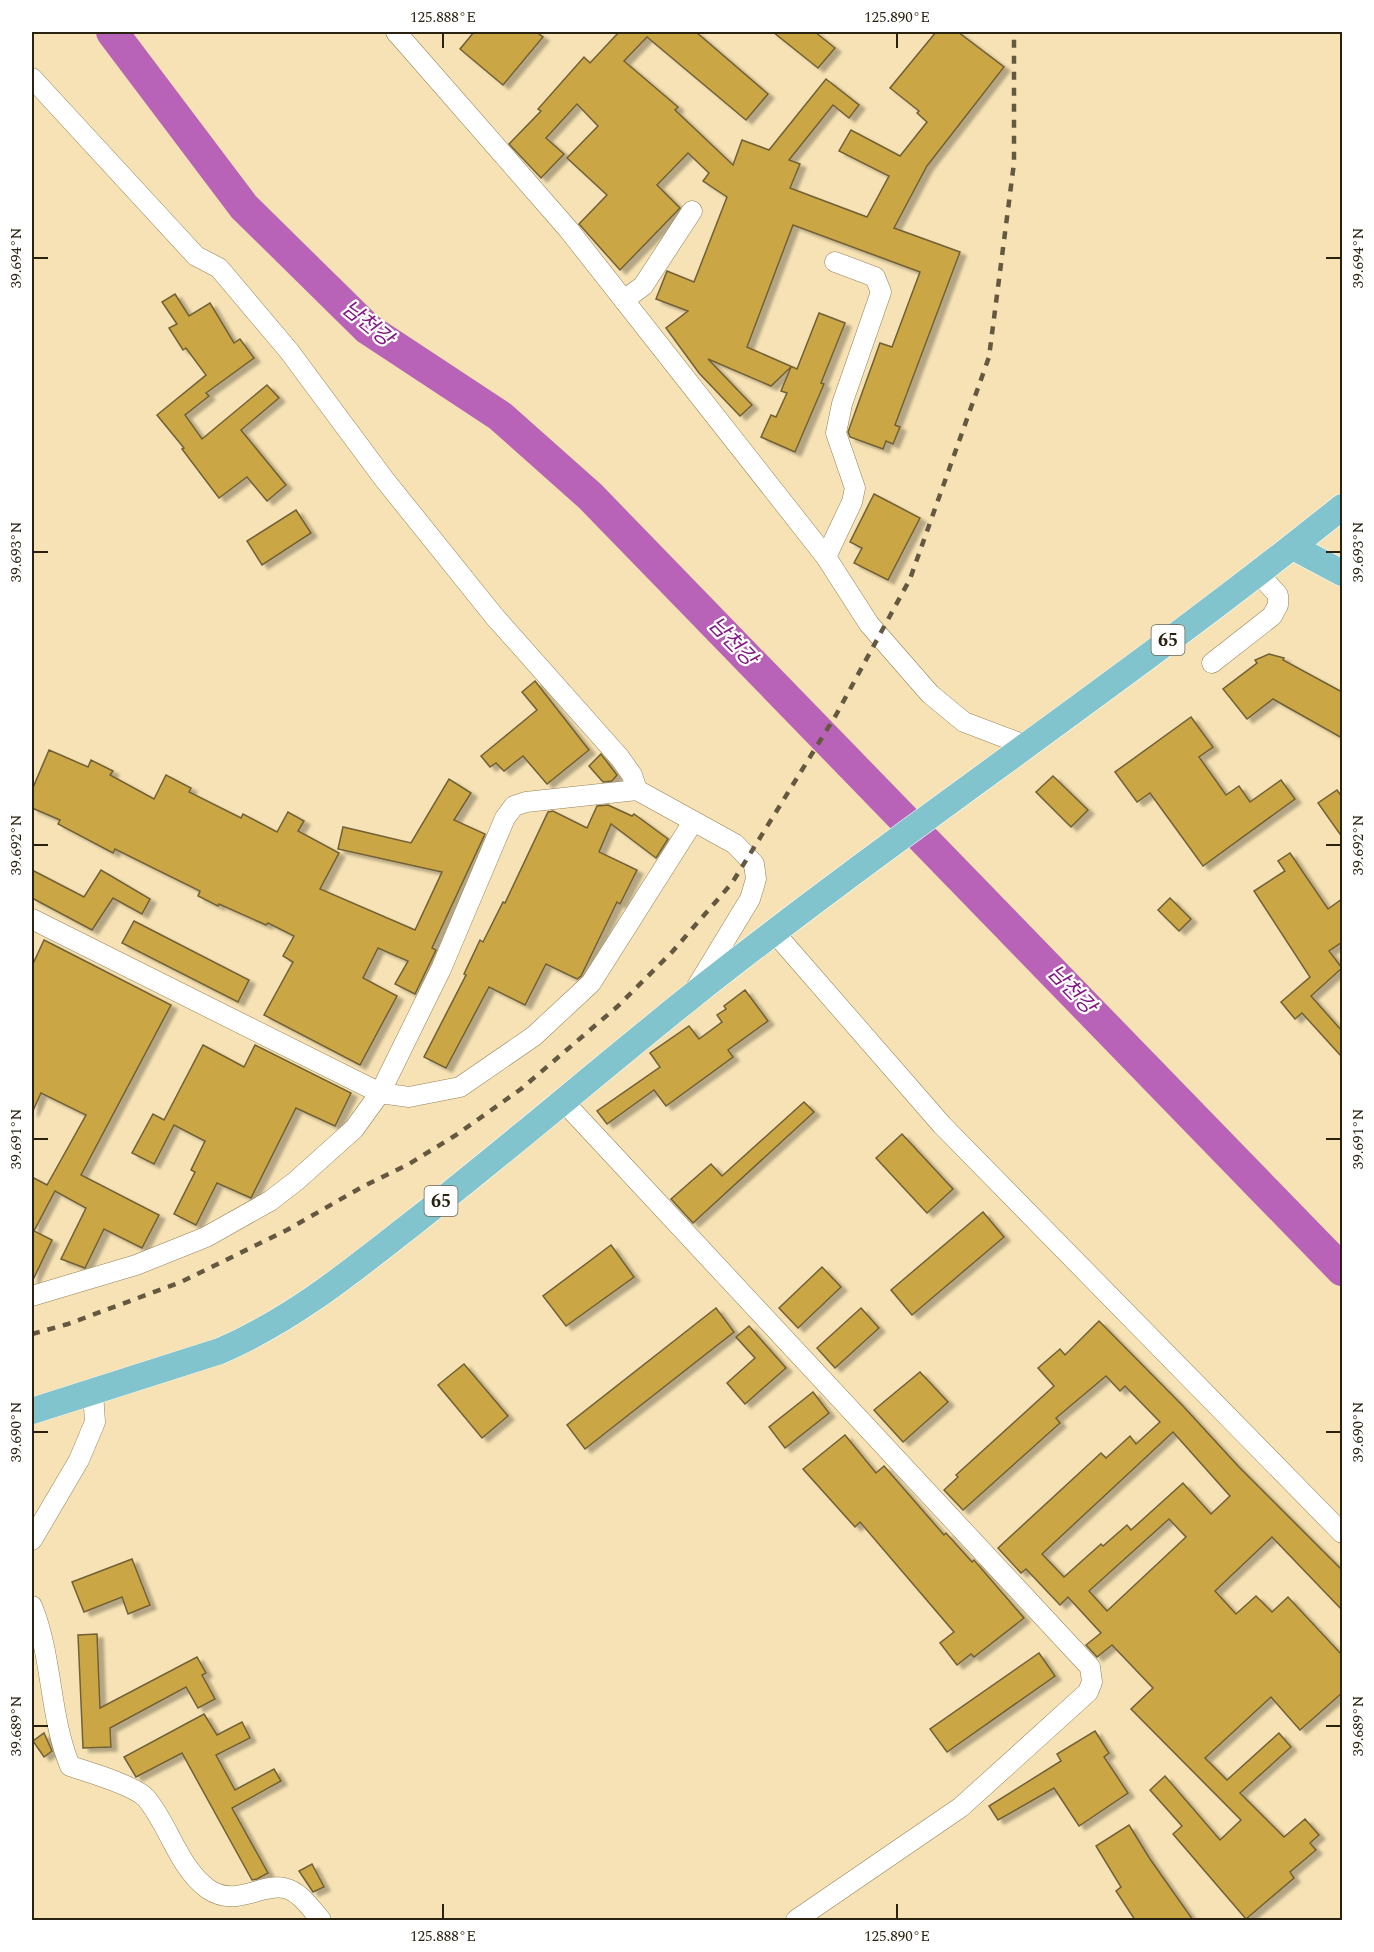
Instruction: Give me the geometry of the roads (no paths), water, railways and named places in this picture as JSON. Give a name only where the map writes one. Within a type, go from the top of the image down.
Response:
[{"type":"main road","name":"65","points":[[32,1411],[220,1351],[288,1316],[330,1288],[804,908],[993,772],[1293,547],[1342,507]]},
{"type":"main road","points":[[1293,547],[1342,573]]},
{"type":"street","points":[[396,32],[539,194],[826,557],[869,624],[930,694],[964,722],[1027,746]]},
{"type":"street","points":[[32,78],[196,256],[219,268],[289,351],[384,479],[494,616],[620,758],[632,775],[636,790]]},
{"type":"street","points":[[624,300],[643,286],[692,211]]},
{"type":"street","points":[[826,557],[852,502],[855,488],[837,433],[842,404],[881,292],[876,278],[835,262]]},
{"type":"street","points":[[1212,663],[1272,616],[1278,605],[1278,595],[1258,573]]},
{"type":"street","points":[[32,1296],[136,1265],[206,1237],[244,1217],[296,1181],[354,1129],[380,1093],[441,969],[505,818],[514,806],[553,798],[603,795],[636,790],[735,844],[753,864],[756,879],[750,899],[691,997]]},
{"type":"street","points":[[32,920],[380,1093],[409,1097],[460,1087],[534,1036],[591,983],[693,822]]},
{"type":"street","points":[[774,932],[942,1125],[1342,1533]]},
{"type":"street","points":[[564,1102],[1090,1667],[1092,1682],[1088,1692],[961,1807],[795,1920]]},
{"type":"street","points":[[32,1540],[79,1460],[95,1422],[93,1392]]},
{"type":"street","points":[[32,1606],[43,1635],[61,1743],[70,1766],[112,1780],[145,1796],[191,1871],[208,1889],[226,1897],[283,1888],[299,1896],[321,1920]]},
{"type":"waterway","name":"남천강","points":[[112,32],[244,207],[368,329],[500,416],[590,496],[1342,1270]]},
{"type":"railway","points":[[32,1334],[68,1324],[181,1282],[287,1230],[362,1187],[409,1164],[456,1135],[521,1089],[618,1006],[672,952],[732,883],[836,715],[910,579],[989,357],[1014,163],[1014,32]]}]
